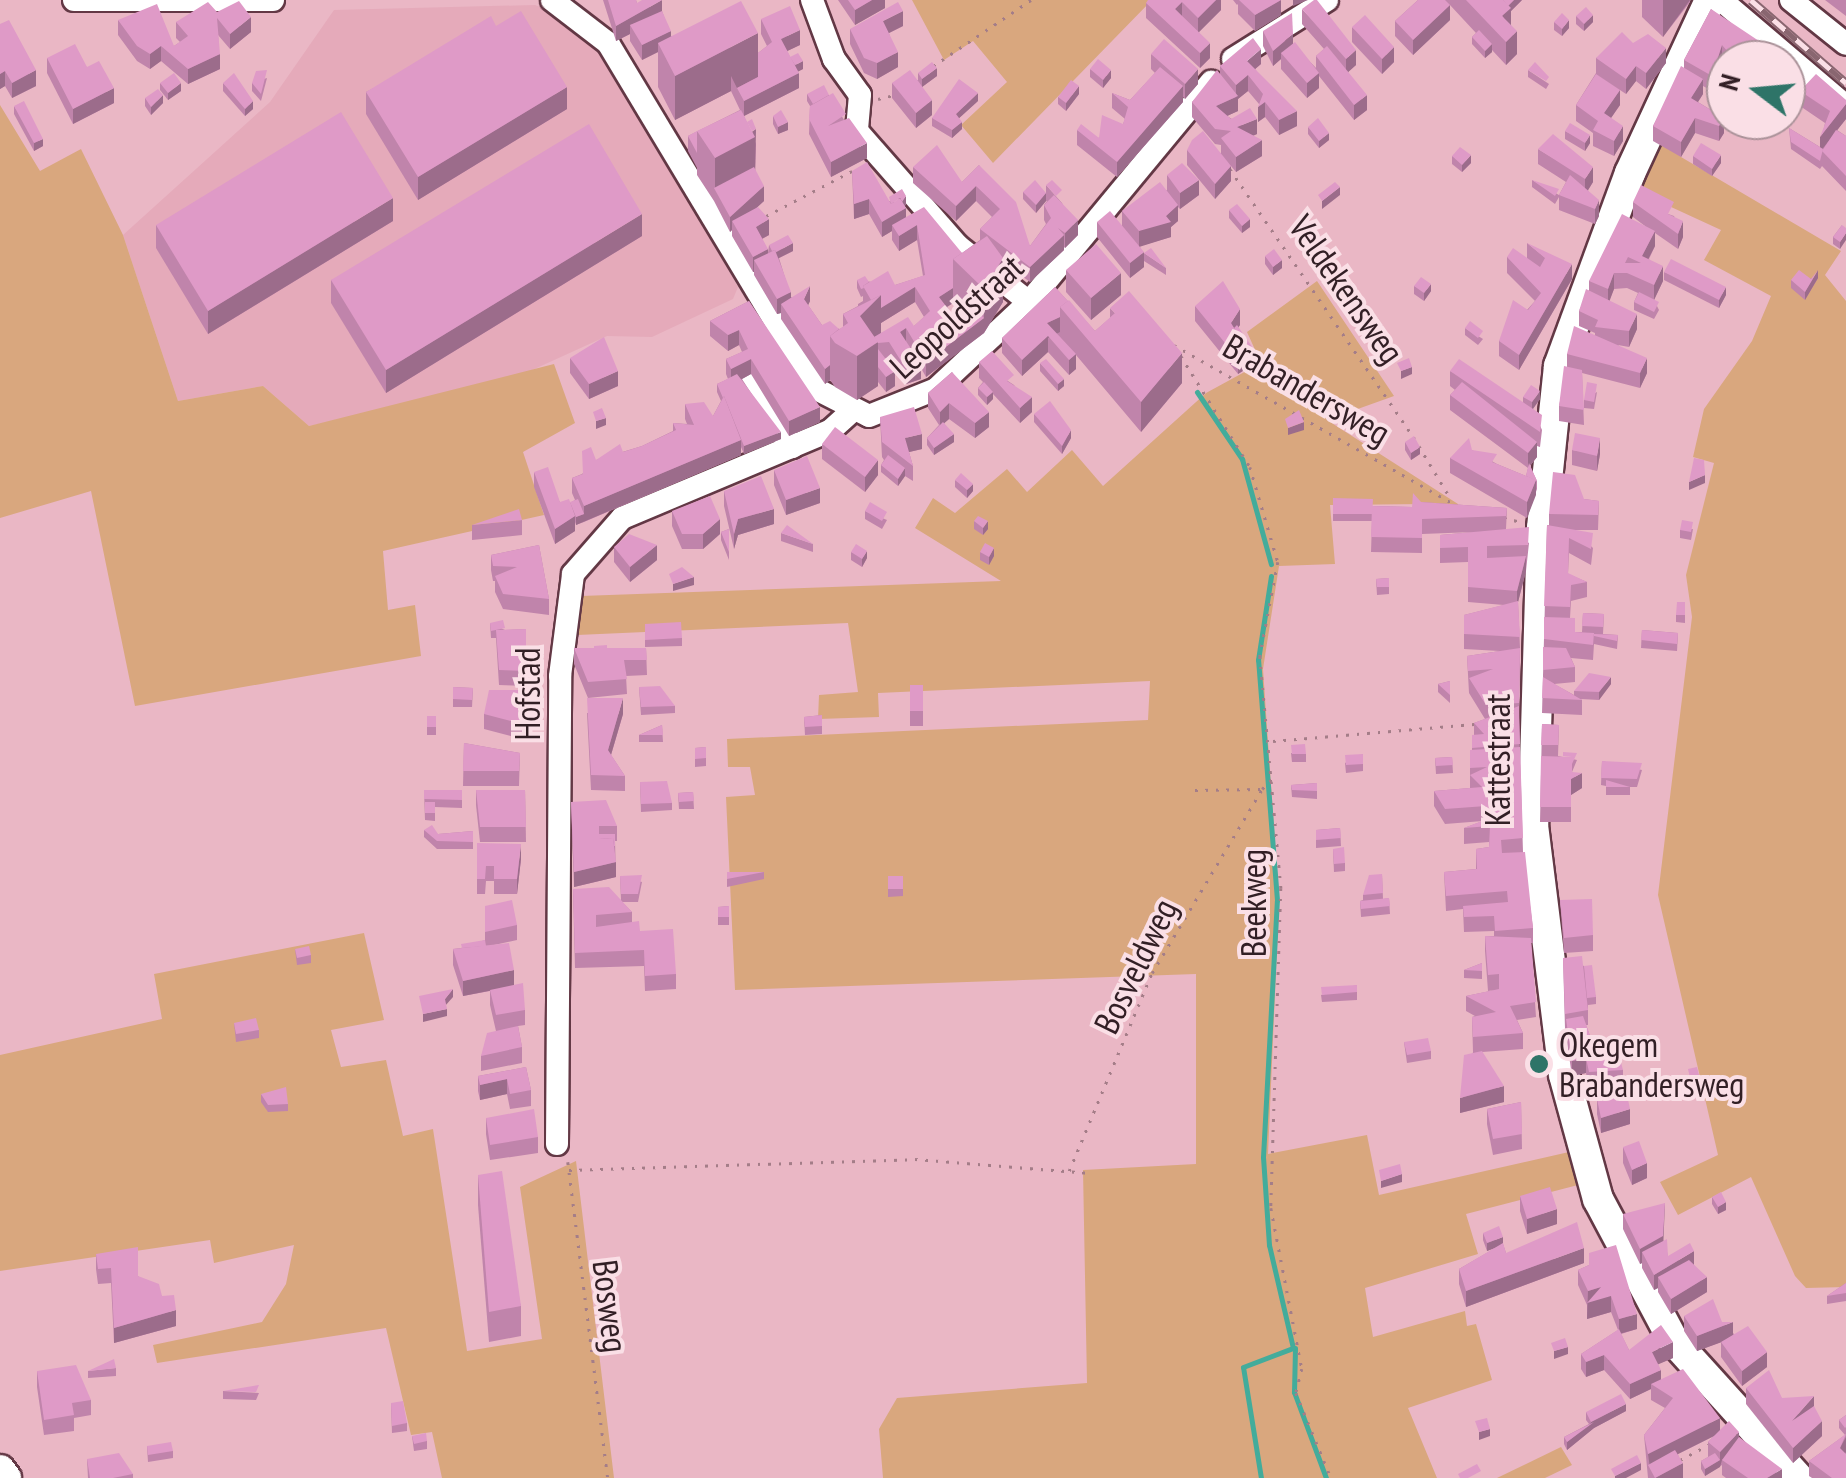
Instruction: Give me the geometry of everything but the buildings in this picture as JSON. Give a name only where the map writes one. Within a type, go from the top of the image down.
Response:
[{"type":"main road","name":"Kattestraat","points":[[1710,0],[1575,310],[1559,366],[1542,528],[1533,825],[1549,987],[1580,1138],[1598,1199],[1673,1340],[1798,1478]]},
{"type":"main road","points":[[0,1470],[6,1478]]},
{"type":"street","points":[[74,0],[273,0]]},
{"type":"street","points":[[552,0],[608,43],[803,370],[850,413]]},
{"type":"street","points":[[812,0],[861,103],[857,131],[958,246],[1029,302]]},
{"type":"street","name":"Leopoldstraat","points":[[850,413],[911,406],[1029,302],[1237,54],[1327,0]]},
{"type":"street","points":[[1721,0],[1846,106]]},
{"type":"street","points":[[1791,0],[1846,44]]},
{"type":"street","points":[[748,383],[792,447]]},
{"type":"street","name":"Hofstad","points":[[557,1144],[564,598],[586,550],[622,518],[792,447],[850,413]]},
{"type":"path","points":[[926,70],[1031,0]]},
{"type":"path","points":[[861,103],[903,88]]},
{"type":"path","name":"Veldekensweg","points":[[1218,154],[1362,351],[1455,505]]},
{"type":"path","points":[[759,219],[879,158]]},
{"type":"path","name":"Brabandersweg","points":[[1166,338],[1455,505]]},
{"type":"path","name":"Beekweg","points":[[1175,346],[1268,514],[1278,562],[1260,656],[1276,775],[1270,1208],[1302,1369],[1296,1393],[1331,1478]]},
{"type":"path","points":[[1491,514],[1542,528]]},
{"type":"path","points":[[1271,741],[1483,724]]},
{"type":"path","name":"Bosveldweg","points":[[1068,1172],[1152,974],[1262,789],[1276,775]]},
{"type":"path","points":[[1195,790],[1262,789]]},
{"type":"path","name":"Bosweg","points":[[557,1144],[569,1170],[608,1478]]},
{"type":"path","points":[[569,1170],[915,1159],[1090,1173]]},
{"type":"path","points":[[1663,1470],[1710,1444]]},
{"type":"shaded area","points":[[912,0],[1151,1],[993,163],[961,125],[1007,82],[973,41],[944,60]]},
{"type":"shaded area","points":[[535,5],[572,19],[609,60],[738,287],[733,299],[652,337],[607,336],[499,385],[309,426],[263,386],[178,401],[123,235],[270,102],[334,10]]},
{"type":"shaded area","points":[[1704,34],[1681,157],[1841,251],[1825,275],[1846,301],[1846,1287],[1806,1288],[1795,1276],[1751,1177],[1678,1215],[1660,1182],[1718,1155],[1658,895],[1692,617],[1686,575],[1714,463],[1693,457],[1704,409],[1752,341],[1771,296],[1704,260],[1721,230],[1632,189]]},
{"type":"shaded area","points":[[0,105],[40,171],[81,149],[123,235],[178,401],[263,386],[309,426],[554,364],[575,423],[523,452],[544,515],[383,551],[388,610],[415,605],[421,656],[135,706],[91,491],[0,518]]},
{"type":"shaded area","points":[[1317,281],[1394,396],[1327,420],[1458,504],[1457,514],[1427,504],[1330,505],[1335,564],[1279,566],[1263,669],[1279,901],[1268,1154],[1367,1135],[1379,1195],[1569,1152],[1578,1185],[1466,1214],[1478,1254],[1365,1288],[1373,1337],[1465,1311],[1467,1326],[1476,1324],[1492,1380],[1408,1408],[1437,1478],[883,1478],[879,1429],[897,1398],[1087,1383],[1083,1170],[1196,1164],[1196,974],[735,990],[726,797],[755,795],[750,767],[728,767],[727,739],[1148,720],[1150,681],[878,693],[879,717],[818,719],[819,695],[858,692],[848,623],[577,635],[581,596],[1001,581],[915,528],[933,498],[955,513],[1007,469],[1027,492],[1072,450],[1103,486],[1206,393],[1261,363],[1247,332]]},
{"type":"shaded area","points":[[364,933],[384,1020],[331,1030],[341,1067],[386,1060],[403,1136],[433,1129],[467,1351],[542,1339],[520,1187],[576,1161],[614,1478],[442,1478],[432,1432],[411,1435],[386,1328],[157,1363],[153,1345],[262,1322],[286,1284],[294,1245],[214,1263],[210,1240],[0,1271],[0,1055],[162,1019],[154,974]]},
{"type":"shaded area","points":[[1561,1447],[1572,1465],[1545,1478],[1497,1478]]},
{"type":"waterway","points":[[1197,392],[1242,459],[1271,564]]},
{"type":"waterway","points":[[1261,1478],[1243,1367],[1293,1348],[1269,1245],[1263,1157],[1277,900],[1258,660],[1271,576]]},
{"type":"waterway","points":[[1295,1348],[1294,1392],[1326,1478]]},
{"type":"railway","points":[[1751,0],[1846,83]]},
{"type":"place","name":"Okegem Brabandersweg","points":[[1539,1064]]}]
